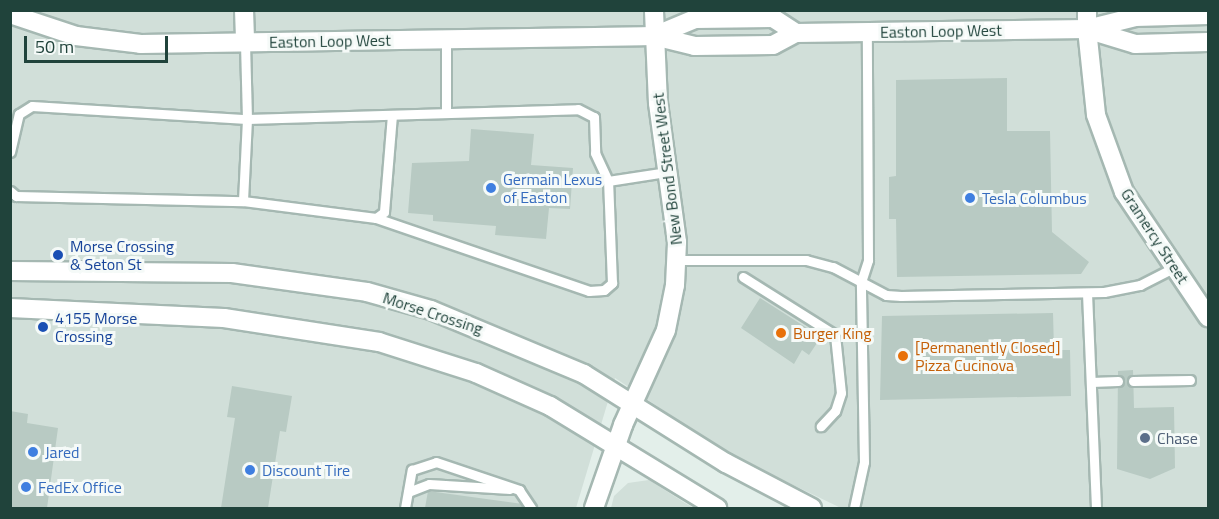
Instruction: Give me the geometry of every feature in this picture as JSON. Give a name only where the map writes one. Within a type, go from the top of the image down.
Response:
[{"type":"street","points":[[244,10],[245,43]]},
{"type":"street","name":"New Bond Street West","points":[[594,508],[623,425],[666,330],[676,260],[654,36],[654,10]]},
{"type":"street","name":"Gramercy Street","points":[[1087,10],[1090,87],[1115,169],[1137,214],[1209,317]]},
{"type":"street","name":"Easton Loop West","points":[[10,14],[52,30],[118,43],[654,36],[695,46],[773,45],[796,33],[1087,29],[1135,17],[1209,15]]},
{"type":"street","name":"Easton Loop West","points":[[654,36],[695,19],[773,18],[796,33]]},
{"type":"street","name":"Easton Loop West","points":[[1087,29],[1135,44],[1209,42]]},
{"type":"street","name":"Morse Crossing","points":[[10,271],[232,273],[367,292],[488,331],[584,374],[812,508]]},
{"type":"street","points":[[10,308],[224,318],[379,342],[476,373],[550,406],[616,443],[717,508]]},
{"type":"lane","points":[[854,508],[864,462],[861,282],[868,260],[867,32]]},
{"type":"lane","points":[[446,39],[446,113]]},
{"type":"lane","points":[[243,201],[248,119],[245,43]]},
{"type":"lane","points":[[10,152],[19,114],[32,106],[248,119],[578,109],[594,117],[595,153],[608,181],[612,283],[604,290],[589,291],[376,218],[243,201],[16,196],[10,191]]},
{"type":"lane","points":[[376,218],[384,212],[392,115]]},
{"type":"lane","points":[[608,181],[667,172]]},
{"type":"lane","points":[[676,260],[806,260],[861,282],[886,295],[901,296],[1087,293],[1140,285],[1175,267]]},
{"type":"lane","points":[[743,277],[836,335],[841,393],[835,411],[821,426]]},
{"type":"lane","points":[[1087,293],[1096,508]]},
{"type":"lane","points":[[1133,381],[1190,380]]},
{"type":"lane","points":[[1091,382],[1118,381]]},
{"type":"lane","points":[[405,508],[412,470],[436,462],[515,489],[527,496],[531,508]]},
{"type":"lane","points":[[408,492],[429,484],[515,489]]},
{"type":"shaded area","points":[[10,11],[1208,11],[1208,508],[841,508],[729,454],[615,378],[576,508],[11,508]]},
{"type":"shaded area","points":[[649,480],[694,508],[611,508],[614,496],[628,483]]},
{"type":"building","name":"Tesla Columbus","points":[[1007,78],[1007,131],[1050,131],[1052,232],[1089,262],[1081,274],[897,277],[896,219],[889,219],[889,177],[896,176],[896,80]]},
{"type":"building","name":"Germain Lexus of Easton","points":[[471,129],[534,134],[531,165],[573,168],[570,209],[549,208],[546,239],[495,235],[496,226],[433,221],[433,215],[408,213],[412,163],[469,161]]},
{"type":"building","name":"Burger King","points":[[760,298],[821,337],[809,355],[802,350],[794,364],[741,328]]},
{"type":"building","points":[[1053,313],[1054,350],[1070,350],[1071,396],[880,400],[882,316]]},
{"type":"building","name":"Chase","points":[[1133,370],[1134,408],[1174,407],[1175,468],[1150,479],[1117,469],[1118,371]]},
{"type":"building","name":"Discount Tire","points":[[232,386],[292,396],[286,432],[280,431],[268,508],[221,508],[235,418],[227,417]]},
{"type":"building","points":[[10,411],[28,414],[27,423],[58,428],[47,508],[10,508]]},
{"type":"building","points":[[428,491],[523,504],[522,508],[425,508]]},
{"type":"place","name":"Germain Lexus of Easton","points":[[491,188]]},
{"type":"place","name":"Tesla Columbus","points":[[970,198]]},
{"type":"place","name":"Morse Crossing & Seton St","points":[[58,255]]},
{"type":"place","name":"4155 Morse Crossing","points":[[43,327]]},
{"type":"place","name":"Burger King","points":[[781,333]]},
{"type":"place","name":"[Permanently Closed] Pizza Cucinova","points":[[903,356]]},
{"type":"place","name":"Chase","points":[[1145,438]]},
{"type":"place","name":"Jared","points":[[33,452]]},
{"type":"place","name":"Discount Tire","points":[[250,470]]},
{"type":"place","name":"FedEx Office","points":[[26,487]]}]
